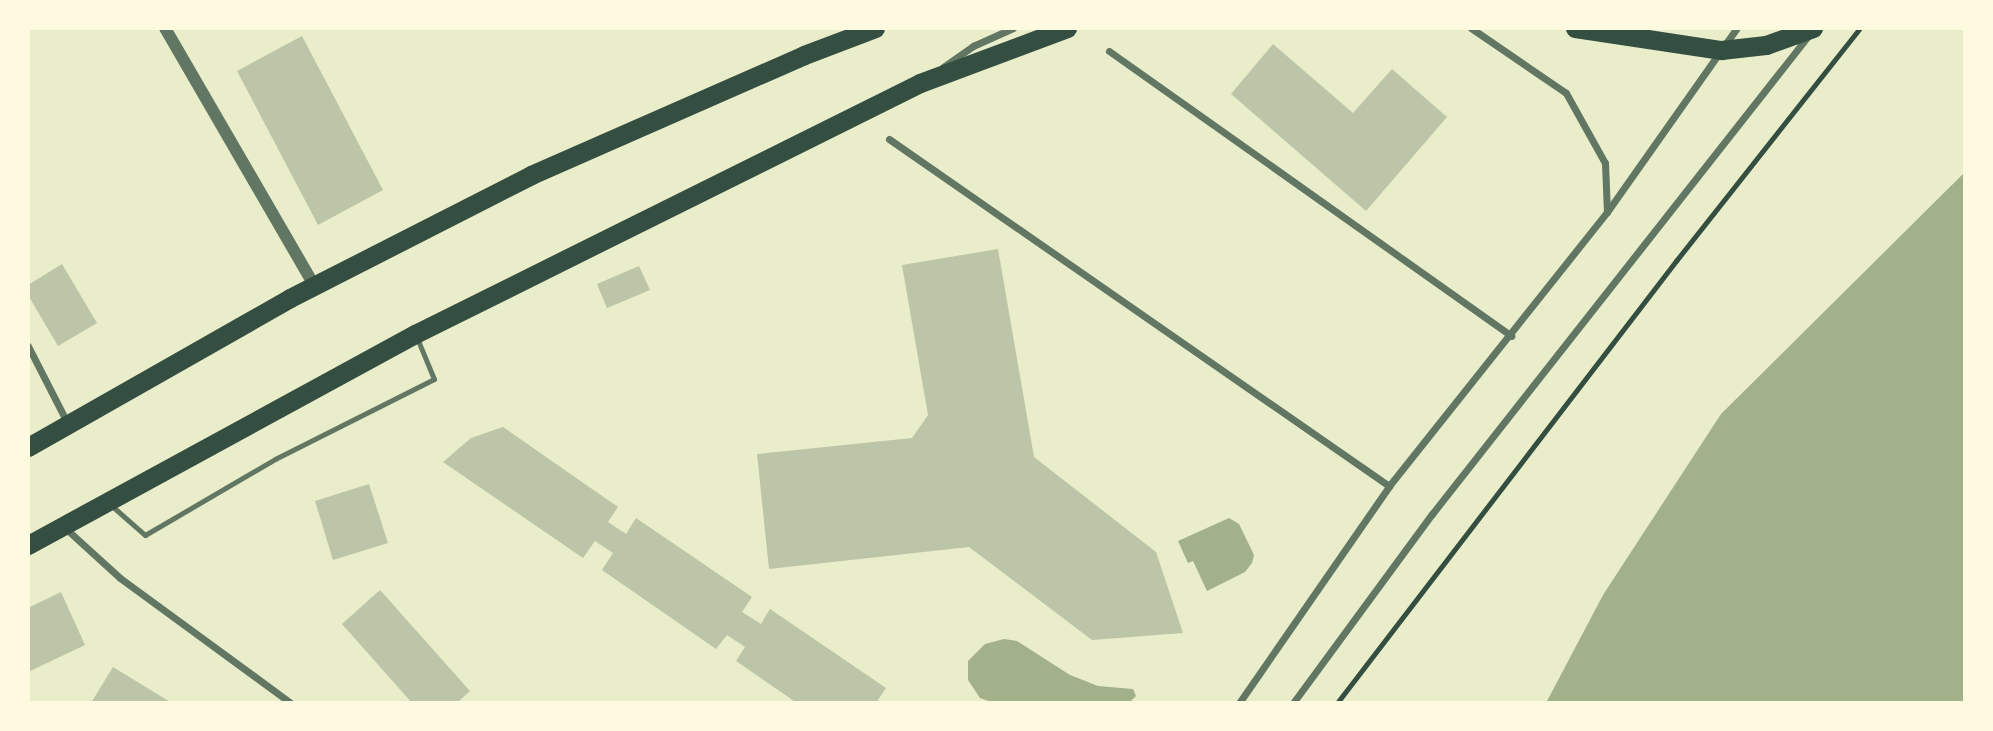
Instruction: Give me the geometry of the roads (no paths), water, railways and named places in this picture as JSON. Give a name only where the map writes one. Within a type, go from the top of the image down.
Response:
[{"type":"highway","points":[[28,447],[290,298],[531,175],[804,55],[875,28]]},
{"type":"highway","points":[[28,545],[415,334],[920,83],[1067,28]]},
{"type":"highway","points":[[1575,28],[1721,50],[1766,45],[1814,28]]},
{"type":"street","points":[[165,28],[315,287]]},
{"type":"street","points":[[920,83],[973,46],[1013,28]]},
{"type":"street","points":[[1471,28],[1566,93],[1605,163],[1607,212]]},
{"type":"street","points":[[1239,703],[1389,486],[1607,212],[1737,28]]},
{"type":"street","points":[[1293,703],[1432,514],[1814,28]]},
{"type":"street","points":[[1109,51],[1510,336]]},
{"type":"street","points":[[889,139],[1389,486]]},
{"type":"street","points":[[28,346],[69,424]]},
{"type":"street","points":[[63,526],[120,578],[291,703]]},
{"type":"lane","points":[[107,502],[145,536],[275,459],[434,379],[415,334]]}]
